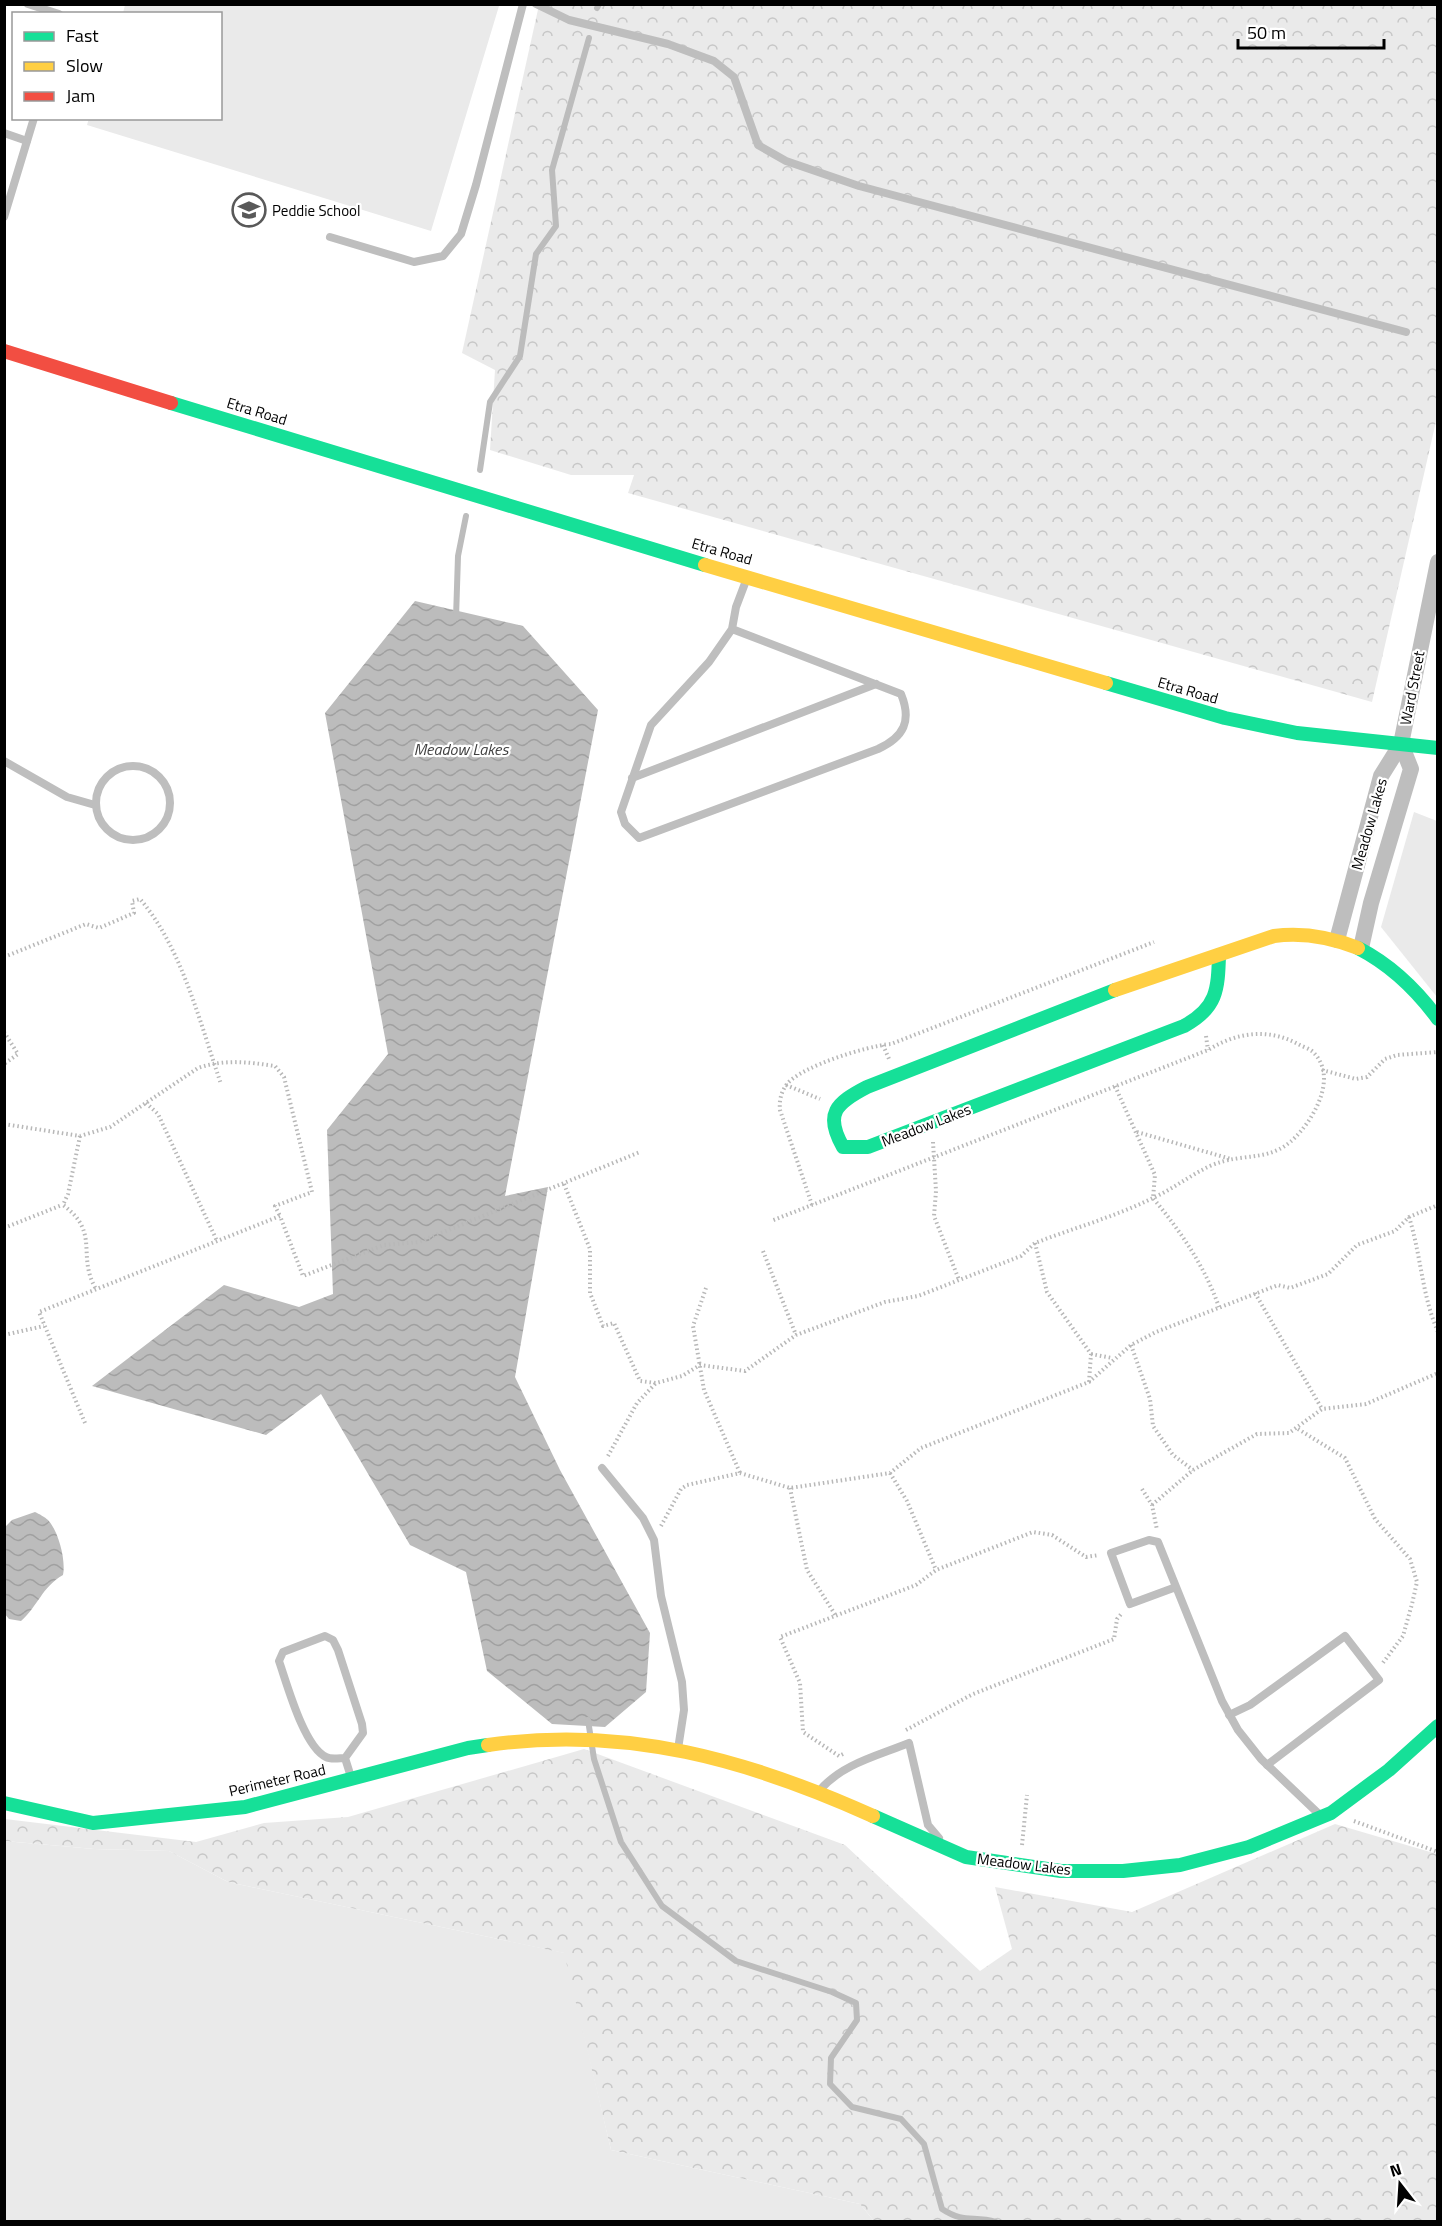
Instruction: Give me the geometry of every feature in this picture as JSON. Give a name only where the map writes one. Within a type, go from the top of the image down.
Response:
[{"type":"street","name":"Etra Road","points":[[4,351],[482,498],[1225,718],[1297,733],[1437,748]]},
{"type":"street","name":"Ward Street","points":[[1401,744],[1437,562]]},
{"type":"street","name":"Meadow Lakes","points":[[1337,940],[1381,776],[1401,744]]},
{"type":"street","name":"Meadow Lakes","points":[[1361,948],[1371,903],[1411,769],[1401,744]]},
{"type":"street","points":[[837,1106],[844,1099],[867,1088],[1164,973],[1270,938],[1287,935],[1337,940],[1361,948],[1394,969],[1422,996],[1437,1019]]},
{"type":"street","name":"Meadow Lakes","points":[[837,1106],[832,1118],[832,1131],[843,1147],[868,1147],[1203,1017],[1218,984],[1219,954]]},
{"type":"street","name":"Meadow Lakes","points":[[555,1738],[605,1740],[678,1749],[726,1760],[818,1791],[966,1857],[1061,1871],[1123,1872],[1180,1865],[1249,1847],[1326,1815],[1389,1770],[1437,1726]]},
{"type":"street","name":"Perimeter Road","points":[[4,1803],[93,1823],[245,1807],[468,1748],[517,1740],[555,1738]]},
{"type":"lane","points":[[28,4],[53,12]]},
{"type":"lane","points":[[330,237],[414,262],[442,256],[449,249],[461,234],[476,185],[523,4]]},
{"type":"lane","points":[[536,4],[569,20],[668,44],[714,62],[734,78],[758,145],[786,161],[859,186],[1406,332]]},
{"type":"lane","points":[[4,217],[33,120]]},
{"type":"lane","points":[[4,133],[27,141]]},
{"type":"lane","points":[[732,629],[901,694],[908,711],[902,730],[893,742],[878,749],[639,838],[625,824],[621,812],[651,725],[709,662],[732,629],[736,608],[748,575]]},
{"type":"lane","points":[[632,778],[876,684]]},
{"type":"lane","points":[[4,761],[67,797],[95,805]]},
{"type":"lane","points":[[138,766],[150,770],[164,783],[171,802],[169,813],[156,833],[134,841],[123,840],[103,827],[95,805],[97,792],[103,780],[113,772],[125,767],[138,766]]},
{"type":"lane","points":[[602,1468],[643,1518],[654,1540],[661,1596],[682,1682],[684,1710],[678,1749]]},
{"type":"lane","points":[[1176,1587],[1130,1604],[1111,1553],[1149,1540],[1158,1542],[1229,1715],[1267,1765],[1326,1815]]},
{"type":"lane","points":[[325,1636],[333,1640],[338,1650],[362,1724],[363,1733],[345,1758],[327,1758],[318,1750],[304,1729],[279,1661],[283,1652],[325,1636]]},
{"type":"lane","points":[[1229,1715],[1250,1705],[1345,1636],[1379,1680],[1267,1765]]},
{"type":"lane","points":[[818,1791],[832,1776],[843,1769],[909,1743],[928,1825],[947,1847]]},
{"type":"lane","points":[[345,1758],[352,1780]]},
{"type":"path","points":[[4,957],[86,924],[99,928],[134,914],[132,901],[140,899],[160,922],[175,956],[221,1084]]},
{"type":"path","points":[[4,1032],[18,1054],[4,1064]]},
{"type":"path","points":[[564,1184],[590,1249],[590,1293],[603,1326],[614,1323],[640,1381],[656,1383],[682,1376],[700,1365],[745,1371],[796,1335],[885,1302],[918,1296],[1021,1256],[1035,1243],[1153,1198],[1212,1166],[1232,1160],[1269,1155],[1284,1147],[1301,1131],[1321,1103],[1322,1070],[1314,1053],[1282,1036],[1252,1033],[1225,1039],[1208,1050],[771,1221]]},
{"type":"path","points":[[1322,1070],[1356,1079],[1367,1077],[1385,1059],[1397,1055],[1437,1052]]},
{"type":"path","points":[[4,1124],[80,1136],[110,1127],[198,1068],[214,1063],[242,1061],[275,1066],[284,1077],[312,1192],[275,1206],[303,1276],[384,1245],[419,1242],[640,1152]]},
{"type":"path","points":[[786,1085],[837,1106]]},
{"type":"path","points":[[1115,1086],[1155,1176],[1153,1198],[1184,1236],[1210,1282],[1220,1307]]},
{"type":"path","points":[[146,1103],[158,1114],[217,1241]]},
{"type":"path","points":[[931,1123],[935,1157],[934,1216],[959,1280]]},
{"type":"path","points":[[1137,1132],[1232,1160]]},
{"type":"path","points":[[63,1205],[80,1136]]},
{"type":"path","points":[[4,1228],[63,1205]]},
{"type":"path","points":[[63,1205],[78,1216],[86,1235],[88,1276],[96,1289]]},
{"type":"path","points":[[654,1540],[681,1489],[687,1485],[740,1473],[790,1488],[890,1473],[921,1448],[1089,1382],[1113,1358],[1131,1345],[1255,1293],[1278,1285],[1290,1288],[1328,1274],[1357,1245],[1395,1231],[1409,1217],[1437,1205]]},
{"type":"path","points":[[85,1423],[39,1312],[280,1216]]},
{"type":"path","points":[[1409,1217],[1417,1242],[1431,1316],[1437,1332]]},
{"type":"path","points":[[1035,1243],[1047,1293],[1091,1354],[1089,1382]]},
{"type":"path","points":[[763,1251],[796,1335]]},
{"type":"path","points":[[706,1288],[693,1326],[704,1390],[740,1473]]},
{"type":"path","points":[[1255,1293],[1322,1409]]},
{"type":"path","points":[[4,1335],[44,1326]]},
{"type":"path","points":[[1131,1345],[1150,1399],[1153,1426],[1173,1455],[1193,1470]]},
{"type":"path","points":[[1091,1354],[1113,1358]]},
{"type":"path","points":[[1152,1505],[1193,1470],[1257,1434],[1289,1433],[1298,1429],[1322,1409],[1349,1408],[1366,1404],[1437,1373]]},
{"type":"path","points":[[602,1468],[637,1403],[656,1383]]},
{"type":"path","points":[[1298,1429],[1345,1458],[1375,1519],[1410,1559],[1417,1582],[1403,1636],[1396,1650],[1374,1674]]},
{"type":"path","points":[[890,1473],[907,1501],[936,1570]]},
{"type":"path","points":[[790,1488],[807,1570],[836,1616]]},
{"type":"path","points":[[1142,1489],[1152,1505],[1158,1542]]},
{"type":"path","points":[[849,1752],[839,1756],[803,1732],[800,1683],[780,1637],[915,1585],[936,1570],[1033,1532],[1052,1535],[1086,1557],[1111,1553]]},
{"type":"path","points":[[897,1733],[973,1694],[1114,1639],[1117,1619],[1130,1604]]},
{"type":"path","points":[[1020,1866],[1027,1796]]},
{"type":"path","points":[[1326,1815],[1437,1852]]},
{"type":"green space","points":[[125,5],[499,6],[431,231],[87,125],[88,120],[222,120],[222,12],[123,12]]},
{"type":"green space","points":[[539,5],[1437,5],[1437,417],[1372,702],[628,493],[634,475],[571,475],[490,450],[495,370],[462,353]]},
{"type":"green space","points":[[1414,812],[1437,821],[1437,997],[1381,927]]},
{"type":"green space","points":[[584,1749],[845,1845],[980,1971],[1012,1949],[995,1887],[1132,1912],[1335,1824],[1437,1854],[1437,2221],[874,2221],[860,2204],[611,2150],[564,1953],[228,1882],[169,1851],[94,1849],[5,1841],[5,1819],[196,1842],[264,1823],[348,1817]]},
{"type":"green space","points":[[4,1841],[94,1849],[169,1851],[228,1882],[565,1953],[611,2150],[860,2204],[874,2221],[5,2221]]},
{"type":"water","name":"Meadow Lakes","points":[[415,601],[523,626],[598,710],[505,1196],[548,1187],[515,1377],[560,1470],[650,1633],[646,1692],[605,1727],[552,1724],[487,1671],[466,1572],[410,1545],[321,1394],[266,1435],[92,1386],[224,1285],[299,1307],[333,1294],[327,1130],[388,1054],[325,713]]},
{"type":"water","points":[[35,1512],[52,1525],[62,1555],[63,1575],[50,1585],[21,1621],[9,1619],[4,1613],[5,1527],[12,1520]]},
{"type":"waterway","points":[[597,8],[599,4]]},
{"type":"waterway","points":[[480,470],[490,402],[520,356],[536,254],[556,226],[552,170],[589,38]]},
{"type":"waterway","points":[[456,618],[458,556],[466,516]]},
{"type":"waterway","points":[[588,1720],[594,1759],[621,1842],[662,1906],[736,1961],[832,1992],[856,2003],[857,2020],[831,2058],[830,2084],[852,2107],[901,2119],[924,2144],[942,2209],[963,2218],[996,2222]]},
{"type":"traffic: fast","points":[[171,403],[705,565]]},
{"type":"traffic: fast","points":[[1106,683],[1225,718],[1297,733],[1438,748]]},
{"type":"traffic: fast","points":[[1358,948],[1381,962],[1402,979],[1438,1019]]},
{"type":"traffic: fast","points":[[1115,990],[856,1093],[841,1104],[834,1118],[837,1136],[843,1147],[868,1147],[1184,1026],[1203,1012],[1214,997],[1219,955]]},
{"type":"traffic: fast","points":[[873,1816],[966,1857],[1061,1871],[1123,1871],[1180,1865],[1249,1847],[1331,1813],[1389,1770],[1438,1726]]},
{"type":"traffic: fast","points":[[4,1803],[93,1823],[245,1807],[468,1748],[488,1745]]},
{"type":"traffic: slow","points":[[705,565],[1106,683]]},
{"type":"traffic: slow","points":[[1115,990],[1274,936],[1316,936],[1358,948]]},
{"type":"traffic: slow","points":[[488,1745],[539,1740],[589,1740],[638,1744],[686,1752],[780,1778],[873,1816]]},
{"type":"traffic: jam","points":[[4,351],[171,403]]},
{"type":"place","name":"Peddie School","points":[[249,210]]}]
